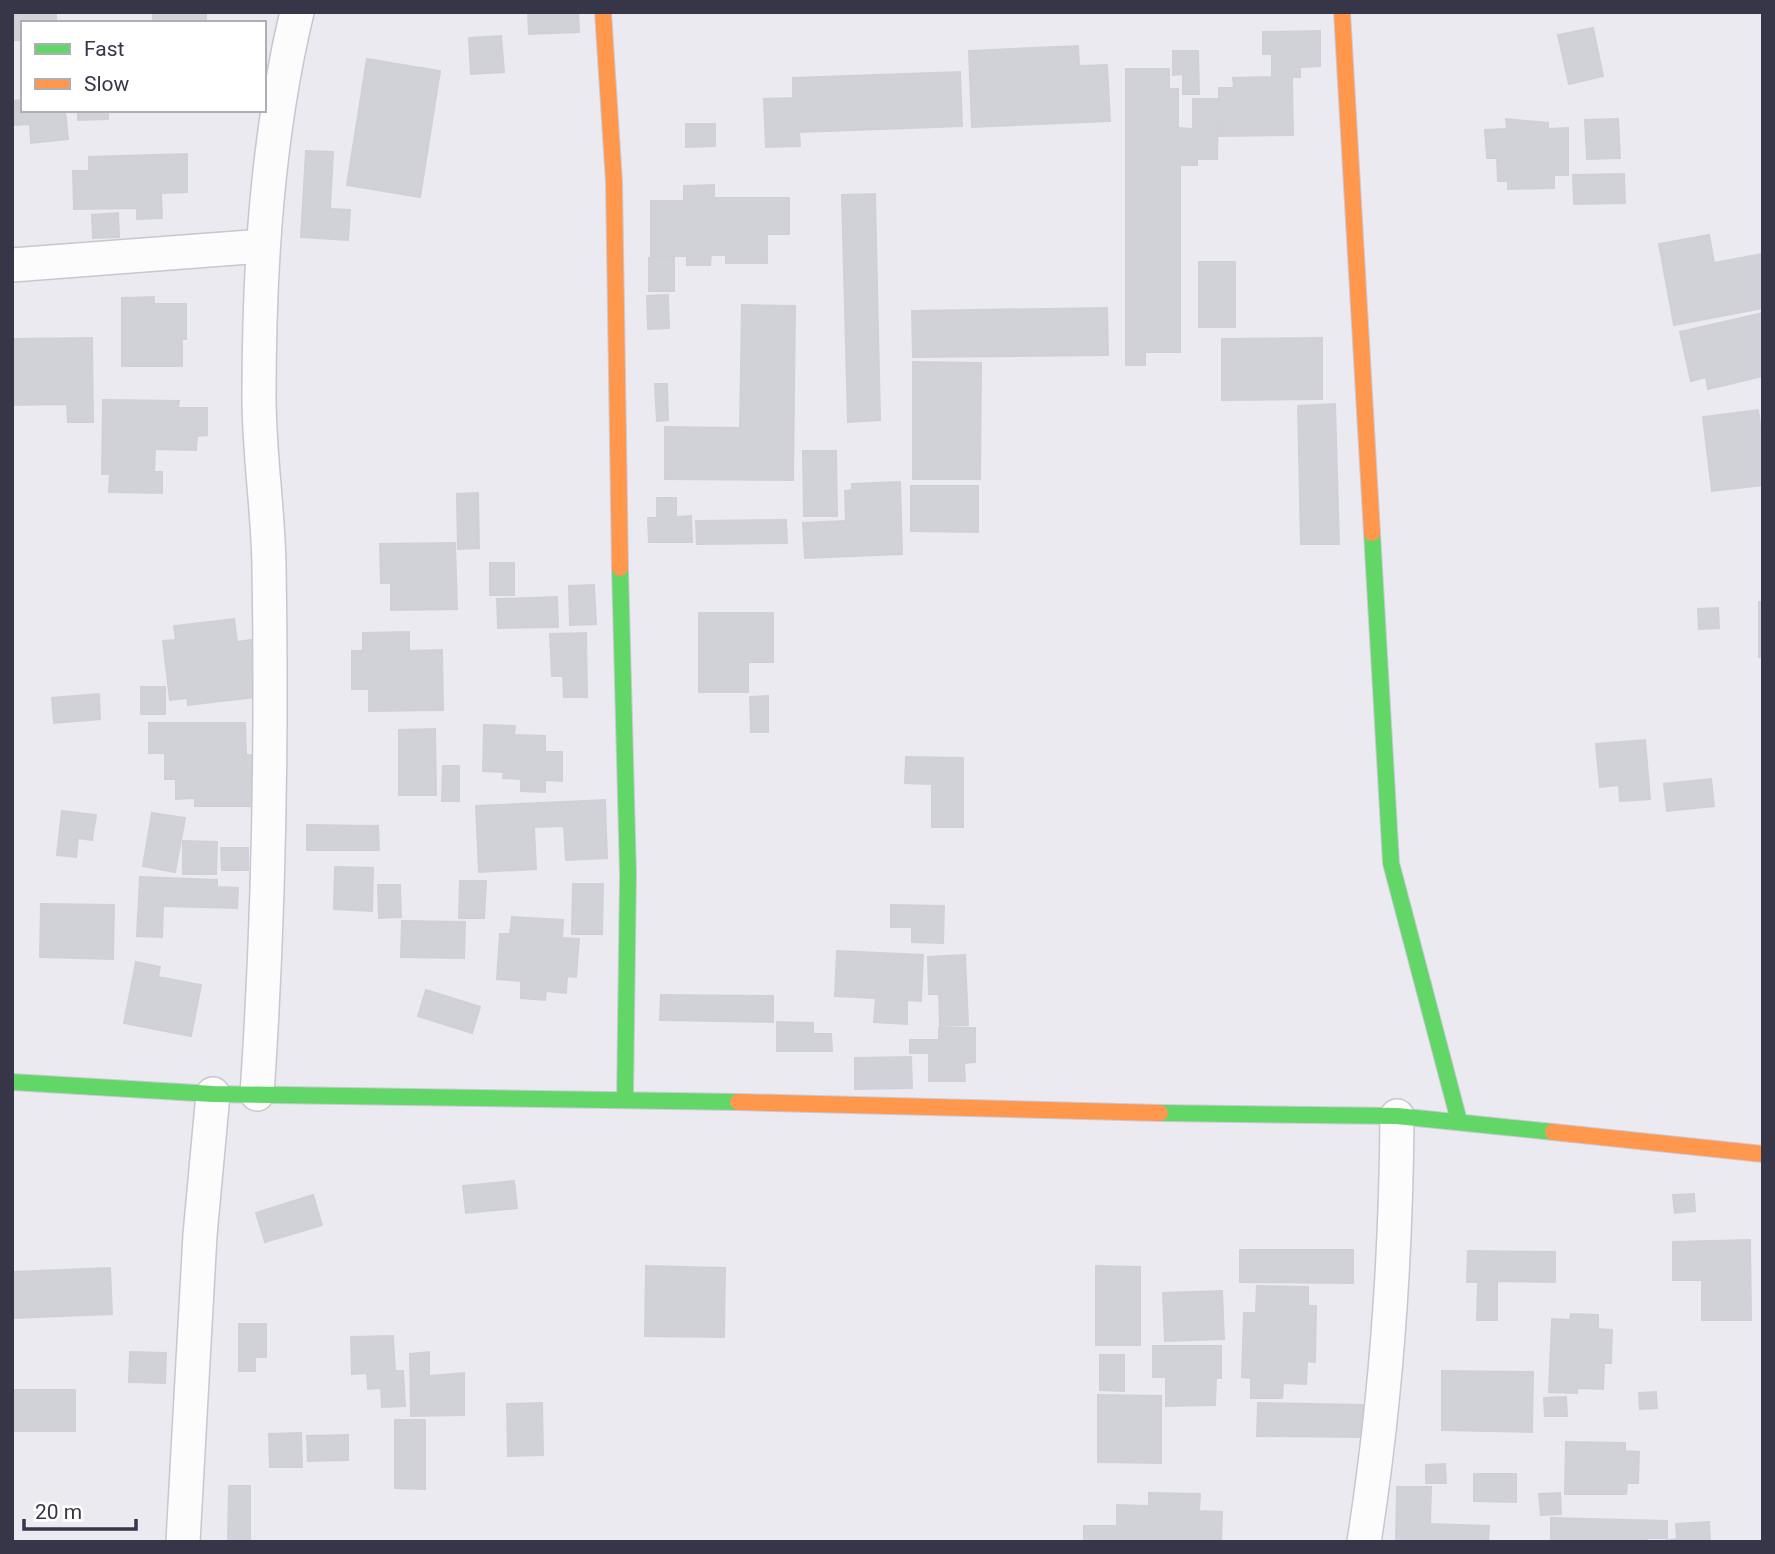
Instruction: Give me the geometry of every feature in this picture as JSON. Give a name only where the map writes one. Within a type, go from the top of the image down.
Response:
[{"type":"street","points":[[257,1094],[268,929],[269,766],[269,562],[259,399],[262,246],[278,114],[297,12]]},
{"type":"street","points":[[603,12],[614,182],[618,352],[621,640],[628,874],[625,1099]]},
{"type":"street","points":[[1342,12],[1391,863],[1407,934],[1459,1121]]},
{"type":"street","points":[[12,265],[262,246]]},
{"type":"street","points":[[12,1082],[212,1094],[625,1099],[1265,1116],[1397,1116],[1763,1154]]},
{"type":"street","points":[[183,1542],[200,1235],[212,1094]]},
{"type":"street","points":[[1364,1542],[1375,1472],[1395,1228],[1397,1116]]},
{"type":"building","points":[[12,12],[56,12],[56,21],[21,21],[21,40],[12,40]]},
{"type":"building","points":[[153,12],[206,12],[206,21],[153,21]]},
{"type":"building","points":[[528,12],[578,12],[579,32],[529,34]]},
{"type":"building","points":[[1593,28],[1603,76],[1569,84],[1558,35]]},
{"type":"building","points":[[1320,31],[1320,66],[1300,67],[1300,77],[1292,77],[1293,135],[1219,136],[1219,88],[1234,88],[1233,78],[1272,77],[1272,54],[1263,54],[1263,32]]},
{"type":"building","points":[[501,36],[504,72],[471,74],[469,38]]},
{"type":"building","points":[[1078,46],[1079,66],[1107,65],[1110,121],[972,127],[969,51]]},
{"type":"building","points":[[1173,51],[1198,51],[1199,94],[1183,94],[1183,74],[1173,75]]},
{"type":"building","points":[[367,59],[440,71],[420,197],[347,185]]},
{"type":"building","points":[[1126,69],[1169,69],[1169,89],[1178,89],[1178,128],[1193,129],[1193,99],[1218,99],[1217,159],[1197,159],[1197,165],[1180,165],[1180,352],[1145,352],[1145,365],[1126,365]]},
{"type":"building","points":[[960,72],[962,126],[799,132],[800,146],[766,147],[764,99],[793,98],[793,78]]},
{"type":"building","points":[[21,100],[21,112],[65,112],[68,139],[31,143],[30,124],[15,125],[12,101]]},
{"type":"building","points":[[78,112],[108,112],[108,119],[78,120]]},
{"type":"building","points":[[1506,119],[1548,123],[1548,129],[1568,128],[1568,175],[1554,175],[1554,188],[1508,189],[1508,181],[1498,181],[1497,158],[1487,158],[1485,130],[1507,129]]},
{"type":"building","points":[[1618,119],[1620,158],[1587,159],[1585,120]]},
{"type":"building","points":[[686,124],[715,124],[715,146],[686,147]]},
{"type":"building","points":[[306,151],[333,152],[330,209],[350,210],[348,240],[301,237]]},
{"type":"building","points":[[187,154],[187,192],[161,193],[162,218],[137,219],[137,208],[74,209],[73,171],[89,171],[89,157]]},
{"type":"building","points":[[1624,174],[1625,203],[1574,204],[1573,175]]},
{"type":"building","points":[[714,185],[714,198],[789,198],[789,234],[767,234],[767,263],[726,263],[726,255],[711,255],[710,265],[687,265],[687,256],[651,256],[651,201],[684,201],[684,186]]},
{"type":"building","points":[[875,194],[880,420],[848,422],[842,195]]},
{"type":"building","points":[[118,213],[119,237],[93,238],[92,215]]},
{"type":"building","points":[[1709,235],[1714,263],[1762,254],[1763,308],[1674,325],[1659,244]]},
{"type":"building","points":[[649,258],[674,258],[674,291],[649,291]]},
{"type":"building","points":[[1199,262],[1235,262],[1235,327],[1199,327]]},
{"type":"building","points":[[668,295],[669,328],[648,329],[647,296]]},
{"type":"building","points":[[154,297],[154,304],[186,304],[186,339],[182,339],[182,366],[122,366],[122,298]]},
{"type":"building","points":[[742,305],[795,306],[793,480],[665,479],[665,427],[740,428]]},
{"type":"building","points":[[1107,308],[1108,355],[913,357],[912,311]]},
{"type":"building","points":[[1763,313],[1763,376],[1708,389],[1706,377],[1691,381],[1680,332]]},
{"type":"building","points":[[92,338],[93,422],[68,422],[67,404],[12,405],[12,339]]},
{"type":"building","points":[[1322,338],[1322,399],[1222,400],[1222,339]]},
{"type":"building","points":[[913,362],[981,363],[980,479],[913,479]]},
{"type":"building","points":[[655,384],[667,384],[668,420],[657,421]]},
{"type":"building","points":[[103,400],[179,401],[178,408],[207,408],[207,435],[197,436],[196,450],[155,449],[154,472],[162,472],[162,493],[109,492],[110,474],[102,474]]},
{"type":"building","points":[[1335,404],[1339,544],[1301,544],[1298,406]]},
{"type":"building","points":[[1758,410],[1763,443],[1763,485],[1712,491],[1703,417]]},
{"type":"building","points":[[803,451],[836,451],[837,516],[804,516]]},
{"type":"building","points":[[900,482],[902,554],[805,558],[803,523],[846,521],[845,491],[852,490],[852,484]]},
{"type":"building","points":[[911,486],[978,486],[978,532],[911,531]]},
{"type":"building","points":[[478,493],[479,548],[458,549],[457,494]]},
{"type":"building","points":[[657,498],[676,498],[676,517],[691,516],[692,542],[649,542],[648,518],[657,518]]},
{"type":"building","points":[[786,520],[787,543],[697,544],[696,521]]},
{"type":"building","points":[[455,543],[457,609],[391,610],[391,583],[381,583],[380,544]]},
{"type":"building","points":[[490,563],[514,563],[514,595],[490,595]]},
{"type":"building","points":[[594,585],[596,624],[570,625],[569,586]]},
{"type":"building","points":[[557,597],[558,627],[498,628],[497,599]]},
{"type":"building","points":[[1759,602],[1763,602],[1763,657],[1759,657]]},
{"type":"building","points":[[1718,608],[1719,628],[1699,629],[1698,609]]},
{"type":"building","points":[[699,613],[773,613],[773,662],[748,662],[748,692],[699,692]]},
{"type":"building","points":[[234,619],[237,642],[251,640],[257,697],[188,705],[187,698],[170,700],[163,641],[176,640],[174,626]]},
{"type":"building","points":[[409,632],[409,651],[442,650],[443,710],[369,711],[369,689],[352,689],[352,651],[363,651],[363,633]]},
{"type":"building","points":[[586,633],[587,697],[564,697],[563,676],[552,676],[550,634]]},
{"type":"building","points":[[141,687],[165,687],[165,714],[141,714]]},
{"type":"building","points":[[99,694],[100,719],[54,723],[52,698]]},
{"type":"building","points":[[768,696],[768,732],[751,732],[750,697]]},
{"type":"building","points":[[149,723],[245,723],[246,755],[260,755],[260,806],[195,806],[195,798],[176,799],[176,779],[165,779],[165,753],[149,753]]},
{"type":"building","points":[[484,725],[515,726],[514,735],[545,736],[545,752],[562,752],[562,781],[545,780],[545,792],[521,791],[521,779],[503,778],[504,772],[483,771]]},
{"type":"building","points":[[435,729],[436,795],[399,795],[399,730]]},
{"type":"building","points":[[1645,740],[1650,799],[1620,801],[1619,785],[1600,787],[1596,744]]},
{"type":"building","points":[[906,757],[963,758],[963,827],[932,827],[932,784],[905,783]]},
{"type":"building","points":[[443,766],[459,766],[459,801],[442,801]]},
{"type":"building","points":[[1711,779],[1714,806],[1667,811],[1664,784]]},
{"type":"building","points":[[605,800],[607,858],[566,860],[564,826],[534,827],[536,869],[479,872],[476,806]]},
{"type":"building","points":[[62,811],[96,815],[92,840],[78,838],[76,857],[57,855]]},
{"type":"building","points":[[152,813],[185,818],[175,872],[143,866]]},
{"type":"building","points":[[307,825],[378,826],[379,850],[307,850]]},
{"type":"building","points":[[183,841],[217,842],[216,874],[183,874]]},
{"type":"building","points":[[221,848],[248,848],[248,870],[222,870]]},
{"type":"building","points":[[335,867],[373,868],[372,911],[334,909]]},
{"type":"building","points":[[140,877],[217,880],[217,887],[238,888],[237,908],[163,906],[162,937],[137,936]]},
{"type":"building","points":[[460,881],[486,881],[484,918],[459,918]]},
{"type":"building","points":[[573,884],[603,884],[602,934],[572,934]]},
{"type":"building","points":[[378,885],[400,885],[401,917],[379,918]]},
{"type":"building","points":[[41,904],[114,905],[113,959],[40,957]]},
{"type":"building","points":[[891,905],[944,906],[943,943],[912,942],[912,927],[891,927]]},
{"type":"building","points":[[512,917],[563,920],[562,938],[579,939],[576,977],[567,976],[566,993],[546,991],[545,1000],[521,998],[521,981],[497,979],[500,934],[510,934]]},
{"type":"building","points":[[402,921],[465,922],[464,958],[401,957]]},
{"type":"building","points":[[837,951],[923,955],[921,1001],[907,1000],[907,1024],[874,1022],[876,998],[835,996]]},
{"type":"building","points":[[965,955],[968,1025],[940,1026],[939,994],[929,994],[928,957]]},
{"type":"building","points":[[136,962],[160,967],[158,977],[201,985],[191,1036],[124,1023]]},
{"type":"building","points":[[426,990],[480,1007],[472,1033],[418,1016]]},
{"type":"building","points":[[661,995],[773,996],[773,1022],[660,1020]]},
{"type":"building","points":[[777,1022],[813,1023],[813,1034],[831,1034],[832,1051],[777,1051]]},
{"type":"building","points":[[939,1028],[975,1028],[975,1062],[964,1063],[965,1081],[929,1081],[929,1053],[910,1053],[910,1040],[939,1040]]},
{"type":"building","points":[[911,1057],[912,1088],[855,1089],[855,1058]]},
{"type":"building","points":[[514,1181],[517,1208],[466,1213],[463,1186]]},
{"type":"building","points":[[1694,1194],[1695,1211],[1675,1213],[1673,1195]]},
{"type":"building","points":[[313,1195],[322,1225],[265,1242],[256,1213]]},
{"type":"building","points":[[1750,1240],[1751,1320],[1702,1320],[1702,1280],[1673,1280],[1673,1242]]},
{"type":"building","points":[[1240,1250],[1353,1250],[1353,1283],[1240,1282]]},
{"type":"building","points":[[1468,1251],[1555,1252],[1555,1282],[1497,1281],[1497,1320],[1477,1320],[1478,1282],[1467,1282]]},
{"type":"building","points":[[646,1266],[725,1268],[724,1337],[645,1336]]},
{"type":"building","points":[[1096,1266],[1140,1267],[1140,1345],[1096,1345]]},
{"type":"building","points":[[110,1268],[112,1314],[12,1318],[12,1272]]},
{"type":"building","points":[[1257,1286],[1308,1287],[1308,1306],[1316,1306],[1315,1362],[1307,1361],[1306,1384],[1283,1383],[1282,1398],[1251,1398],[1251,1378],[1242,1377],[1244,1313],[1256,1313]]},
{"type":"building","points":[[1222,1291],[1224,1339],[1165,1341],[1163,1293]]},
{"type":"building","points":[[1571,1314],[1598,1315],[1598,1329],[1612,1330],[1611,1363],[1604,1363],[1603,1389],[1577,1388],[1577,1393],[1549,1392],[1552,1319],[1570,1320]]},
{"type":"building","points":[[239,1324],[266,1324],[266,1357],[255,1357],[255,1371],[239,1371]]},
{"type":"building","points":[[393,1336],[395,1371],[403,1371],[405,1406],[382,1407],[381,1388],[368,1389],[367,1373],[352,1374],[351,1337]]},
{"type":"building","points":[[1153,1346],[1221,1346],[1221,1378],[1216,1378],[1215,1405],[1166,1406],[1166,1377],[1153,1377]]},
{"type":"building","points":[[130,1352],[166,1353],[165,1383],[129,1382]]},
{"type":"building","points":[[429,1352],[429,1376],[464,1373],[464,1415],[411,1416],[410,1354]]},
{"type":"building","points":[[1100,1355],[1124,1355],[1124,1391],[1100,1390]]},
{"type":"building","points":[[1442,1371],[1533,1372],[1532,1432],[1442,1430]]},
{"type":"building","points":[[12,1390],[75,1390],[75,1431],[12,1431]]},
{"type":"building","points":[[1656,1392],[1657,1408],[1640,1409],[1639,1393]]},
{"type":"building","points":[[1098,1395],[1161,1396],[1161,1463],[1098,1462]]},
{"type":"building","points":[[1566,1397],[1567,1416],[1545,1416],[1544,1398]]},
{"type":"building","points":[[542,1403],[543,1455],[508,1456],[507,1404]]},
{"type":"building","points":[[1258,1403],[1364,1405],[1363,1437],[1257,1436]]},
{"type":"building","points":[[395,1420],[425,1420],[425,1489],[395,1488]]},
{"type":"building","points":[[301,1433],[302,1467],[270,1467],[269,1434]]},
{"type":"building","points":[[348,1435],[348,1460],[308,1461],[307,1436]]},
{"type":"building","points":[[1566,1442],[1625,1443],[1625,1451],[1639,1452],[1638,1483],[1627,1483],[1626,1494],[1565,1494]]},
{"type":"building","points":[[1445,1464],[1446,1483],[1426,1483],[1426,1465]]},
{"type":"building","points":[[1474,1474],[1516,1474],[1516,1502],[1474,1501]]},
{"type":"building","points":[[229,1486],[250,1486],[250,1541],[228,1541]]},
{"type":"building","points":[[1397,1487],[1431,1487],[1430,1524],[1489,1526],[1488,1542],[1396,1542]]},
{"type":"building","points":[[1149,1493],[1200,1494],[1199,1511],[1222,1512],[1221,1542],[1084,1542],[1084,1526],[1117,1526],[1117,1505],[1149,1506]]},
{"type":"building","points":[[1560,1493],[1561,1514],[1541,1515],[1539,1494]]},
{"type":"building","points":[[1551,1518],[1667,1521],[1667,1538],[1647,1538],[1647,1542],[1551,1542]]},
{"type":"building","points":[[1709,1522],[1710,1542],[1656,1542],[1677,1539],[1676,1524]]},
{"type":"traffic: fast","points":[[1372,533],[1391,863],[1459,1121]]},
{"type":"traffic: fast","points":[[620,568],[628,874],[625,1099]]},
{"type":"traffic: fast","points":[[12,1082],[213,1094],[738,1102]]},
{"type":"traffic: fast","points":[[1160,1113],[1397,1116],[1553,1132]]},
{"type":"traffic: slow","points":[[603,12],[614,182],[620,568]]},
{"type":"traffic: slow","points":[[1342,12],[1372,533]]},
{"type":"traffic: slow","points":[[738,1102],[1160,1113]]},
{"type":"traffic: slow","points":[[1553,1132],[1763,1154]]}]
